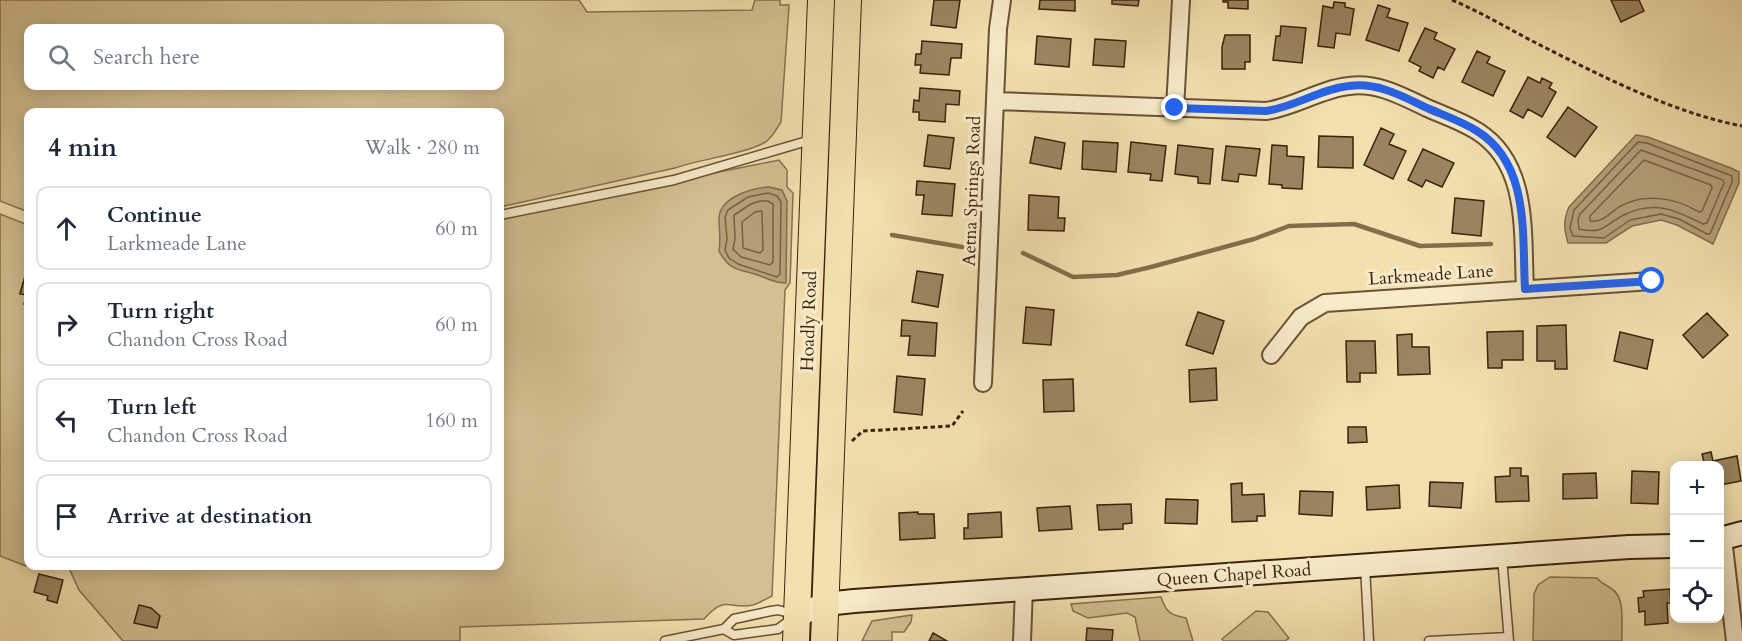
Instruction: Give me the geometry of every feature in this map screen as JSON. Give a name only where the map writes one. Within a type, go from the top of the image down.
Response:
[{"type":"main road","name":"Hoadly Road","points":[[821,0],[830,134],[824,641]]},
{"type":"main road","name":"Hoadly Road","points":[[796,641],[830,134],[848,0]]},
{"type":"street","name":"Aetna Springs Road","points":[[983,383],[998,28],[1002,0]]},
{"type":"street","points":[[1175,108],[1181,0]]},
{"type":"street","points":[[995,101],[1266,111],[1276,110],[1330,90],[1363,85],[1389,90],[1478,131],[1503,156],[1517,184],[1520,198],[1525,289]]},
{"type":"street","name":"Larkmeade Lane","points":[[1271,355],[1301,317],[1325,303],[1652,281]]},
{"type":"street","points":[[1728,537],[1735,641]]},
{"type":"street","name":"Queen Chapel Road","points":[[797,615],[825,604],[1024,588],[1670,546]]},
{"type":"street","points":[[1022,641],[1024,588]]},
{"type":"lane","points":[[504,214],[674,180],[830,134]]},
{"type":"lane","points":[[1429,641],[1508,639],[1502,556]]},
{"type":"lane","points":[[1365,566],[1369,641]]},
{"type":"lane","points":[[670,640],[724,629],[734,619],[778,610],[797,615]]},
{"type":"lane","points":[[724,629],[734,635],[778,629],[797,615]]},
{"type":"path","points":[[1452,0],[1621,83],[1680,108],[1742,126]]},
{"type":"path","points":[[848,444],[863,431],[952,426],[963,411]]},
{"type":"shaded area","points":[[0,0],[579,0],[587,12],[752,10],[755,0],[780,0],[780,5],[789,5],[781,122],[767,141],[736,153],[504,206],[504,108],[24,108],[24,210],[0,201]]},
{"type":"shaded area","points":[[779,160],[787,170],[787,187],[793,193],[790,283],[785,290],[772,596],[753,605],[723,605],[711,611],[704,619],[460,627],[460,641],[123,641],[79,590],[70,570],[504,570],[504,219],[599,196]]},
{"type":"shaded area","points":[[0,214],[24,223],[24,280],[20,293],[24,294],[24,565],[0,556]]},
{"type":"shaded area","points":[[1550,577],[1597,578],[1612,589],[1621,605],[1622,641],[1533,641],[1534,594],[1538,585]]},
{"type":"shaded area","points":[[1161,597],[1170,612],[1186,618],[1193,641],[1140,641],[1135,617],[1127,613],[1088,618],[1073,611],[1071,604]]},
{"type":"shaded area","points":[[1256,611],[1268,612],[1289,638],[1285,641],[1224,641],[1222,639]]},
{"type":"shaded area","points":[[912,615],[911,622],[904,632],[892,632],[892,641],[862,641],[872,621]]},
{"type":"water","points":[[1636,135],[1648,137],[1739,172],[1739,183],[1713,244],[1677,225],[1661,220],[1632,226],[1606,243],[1568,243],[1565,225],[1569,207]]},
{"type":"water","points":[[769,187],[782,190],[787,201],[786,283],[733,267],[719,251],[719,218],[725,204],[738,195],[754,189]]},
{"type":"building","points":[[934,0],[960,0],[956,28],[931,25]]},
{"type":"building","points":[[1040,0],[1075,0],[1075,11],[1039,9]]},
{"type":"building","points":[[1112,0],[1139,0],[1138,6],[1112,4]]},
{"type":"building","points":[[1223,0],[1248,0],[1248,9],[1228,8],[1228,2],[1223,2]]},
{"type":"building","points":[[1611,0],[1639,0],[1644,11],[1621,22]]},
{"type":"building","points":[[1334,2],[1345,3],[1345,7],[1354,9],[1350,35],[1336,33],[1334,48],[1318,46],[1323,6],[1333,8]]},
{"type":"building","points":[[1378,5],[1390,9],[1387,17],[1408,23],[1399,51],[1366,40]]},
{"type":"building","points":[[1281,26],[1306,28],[1302,63],[1273,60],[1276,36],[1280,36]]},
{"type":"building","points":[[1425,28],[1437,33],[1434,39],[1455,49],[1444,70],[1438,67],[1433,78],[1419,71],[1421,67],[1409,61]]},
{"type":"building","points":[[1225,35],[1250,35],[1250,62],[1245,62],[1245,69],[1222,69],[1222,47]]},
{"type":"building","points":[[1037,36],[1071,39],[1069,67],[1035,64]]},
{"type":"building","points":[[1095,39],[1126,41],[1124,67],[1093,65]]},
{"type":"building","points":[[922,41],[962,44],[961,58],[951,58],[949,75],[920,73],[921,65],[915,65],[916,54],[921,54]]},
{"type":"building","points":[[1477,51],[1490,57],[1487,63],[1505,71],[1493,96],[1462,82]]},
{"type":"building","points":[[1528,77],[1540,83],[1542,78],[1552,83],[1549,88],[1556,92],[1542,117],[1528,109],[1523,118],[1510,111]]},
{"type":"building","points":[[920,88],[960,91],[959,105],[946,104],[945,122],[919,120],[919,112],[913,112],[914,100],[919,101]]},
{"type":"building","points":[[1568,107],[1597,127],[1575,157],[1547,137]]},
{"type":"building","points":[[1381,128],[1394,134],[1389,144],[1406,151],[1393,179],[1364,165]]},
{"type":"building","points":[[928,135],[954,138],[950,169],[924,166]]},
{"type":"building","points":[[1319,136],[1353,137],[1353,168],[1318,167]]},
{"type":"building","points":[[1035,137],[1065,143],[1061,169],[1030,163]]},
{"type":"building","points":[[1083,141],[1118,143],[1116,172],[1082,169]]},
{"type":"building","points":[[1131,142],[1166,146],[1162,181],[1150,180],[1151,174],[1128,172]]},
{"type":"building","points":[[1178,145],[1213,149],[1210,184],[1198,183],[1198,177],[1175,174]]},
{"type":"building","points":[[1272,145],[1287,146],[1287,156],[1304,157],[1302,189],[1282,188],[1282,185],[1269,184]]},
{"type":"building","points":[[1226,146],[1260,149],[1256,176],[1239,174],[1238,182],[1222,180]]},
{"type":"building","points":[[1423,149],[1454,163],[1442,187],[1426,180],[1422,187],[1408,180]]},
{"type":"building","points":[[917,181],[955,184],[952,216],[922,214],[924,195],[916,195]]},
{"type":"building","points":[[1029,195],[1059,197],[1058,218],[1065,218],[1064,231],[1028,230]]},
{"type":"building","points":[[1455,198],[1484,201],[1481,236],[1452,233]]},
{"type":"building","points":[[917,271],[943,275],[938,307],[912,302]]},
{"type":"building","points":[[24,280],[24,295],[20,294]]},
{"type":"building","points":[[1026,307],[1054,310],[1051,345],[1023,343]]},
{"type":"building","points":[[1198,312],[1224,321],[1213,354],[1186,345]]},
{"type":"building","points":[[1707,313],[1728,335],[1703,358],[1683,335]]},
{"type":"building","points":[[902,320],[937,323],[935,356],[908,355],[910,336],[901,336]]},
{"type":"building","points":[[1566,325],[1567,369],[1555,369],[1555,361],[1537,361],[1537,326]]},
{"type":"building","points":[[1523,331],[1523,360],[1502,360],[1502,368],[1488,368],[1487,332]]},
{"type":"building","points":[[1620,332],[1653,340],[1647,369],[1614,361]]},
{"type":"building","points":[[1412,334],[1412,347],[1429,347],[1430,374],[1398,375],[1397,335]]},
{"type":"building","points":[[1346,341],[1375,341],[1376,373],[1360,373],[1360,382],[1347,382]]},
{"type":"building","points":[[1216,368],[1217,400],[1190,402],[1189,370]]},
{"type":"building","points":[[897,376],[925,379],[922,415],[894,412]]},
{"type":"building","points":[[1073,379],[1074,411],[1044,412],[1043,380]]},
{"type":"building","points":[[1348,427],[1366,427],[1367,442],[1348,443]]},
{"type":"building","points":[[1711,452],[1713,461],[1704,461],[1702,454]]},
{"type":"building","points":[[1737,456],[1741,481],[1724,484],[1724,461],[1713,461]]},
{"type":"building","points":[[1510,468],[1521,468],[1521,476],[1528,476],[1529,501],[1496,502],[1495,477],[1510,476]]},
{"type":"building","points":[[1632,471],[1659,472],[1658,504],[1631,503]]},
{"type":"building","points":[[1596,473],[1597,498],[1563,499],[1563,474]]},
{"type":"building","points":[[1430,482],[1463,483],[1461,508],[1429,506]]},
{"type":"building","points":[[1242,483],[1242,495],[1264,494],[1265,516],[1257,516],[1257,521],[1232,522],[1231,484]]},
{"type":"building","points":[[1399,485],[1400,508],[1367,510],[1366,487]]},
{"type":"building","points":[[1300,491],[1333,492],[1332,516],[1299,514]]},
{"type":"building","points":[[1166,499],[1198,500],[1197,524],[1165,523]]},
{"type":"building","points":[[1131,504],[1132,523],[1123,524],[1123,529],[1099,530],[1097,505]]},
{"type":"building","points":[[1070,506],[1072,529],[1039,531],[1037,508]]},
{"type":"building","points":[[918,512],[918,514],[934,514],[935,538],[900,540],[899,513]]},
{"type":"building","points":[[1001,512],[1002,537],[964,539],[964,528],[968,528],[968,514]]},
{"type":"building","points":[[39,574],[63,580],[57,603],[47,600],[48,596],[34,592]]},
{"type":"building","points":[[1670,589],[1670,603],[1667,603],[1668,623],[1645,625],[1645,611],[1639,612],[1638,598],[1644,597],[1643,591]]},
{"type":"building","points":[[139,605],[151,608],[160,616],[157,628],[134,623]]},
{"type":"building","points":[[1087,628],[1113,630],[1112,641],[1086,641]]},
{"type":"building","points":[[933,633],[947,641],[929,641]]},
{"type":"waterway","points":[[1023,253],[1073,277],[1117,275],[1151,267],[1254,239],[1289,226],[1354,224],[1420,246],[1491,244]]},
{"type":"waterway","points":[[892,235],[962,247]]},
{"type":"route","points":[[1175,108],[1266,111],[1276,110],[1338,88],[1363,85],[1389,90],[1478,131],[1503,156],[1514,175],[1520,198],[1525,289],[1652,281]]}]
